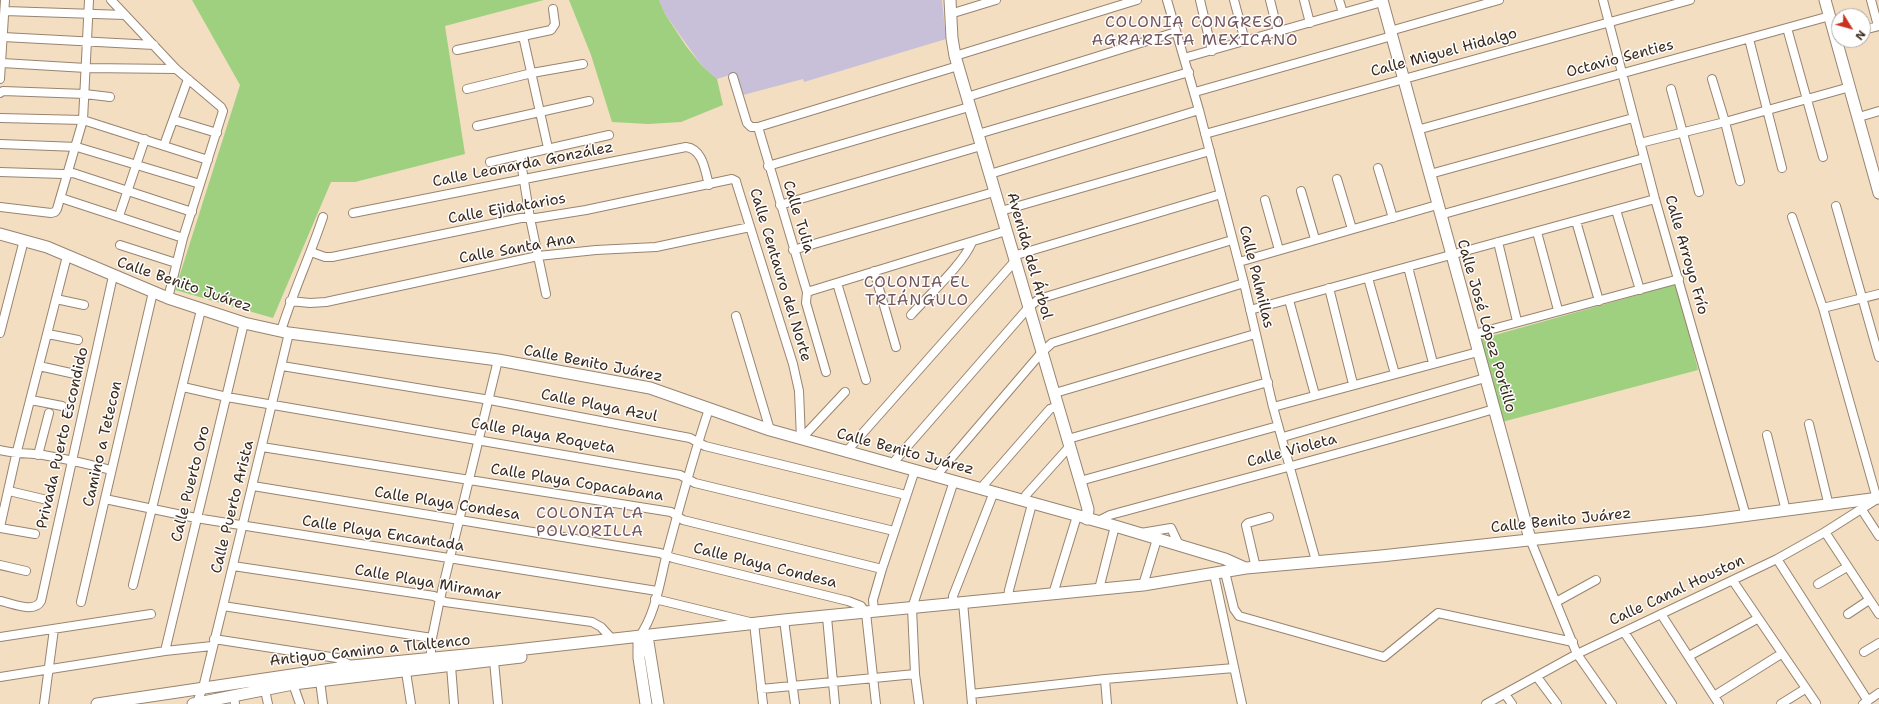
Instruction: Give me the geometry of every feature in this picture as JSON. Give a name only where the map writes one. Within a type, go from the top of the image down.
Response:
[{"type":"street","points":[[0,79],[3,38],[2,23],[5,10],[5,0]]},
{"type":"street","points":[[0,206],[51,213],[55,212],[57,209],[84,120],[86,94],[87,14],[89,0]]},
{"type":"street","points":[[111,0],[176,69],[221,107],[223,111],[183,238],[168,298]]},
{"type":"street","name":"Avenida del Árbol","points":[[950,0],[950,14],[957,61],[994,192],[1055,393],[1088,509],[1082,517]]},
{"type":"street","points":[[950,14],[996,0]]},
{"type":"street","points":[[733,77],[747,123],[751,127],[758,128],[1138,0]]},
{"type":"street","name":"Calle Palmillas","points":[[1167,0],[1200,110],[1232,240],[1239,262],[1273,407],[1278,426],[1283,437],[1289,466],[1316,561]]},
{"type":"street","points":[[1200,0],[1212,51]]},
{"type":"street","points":[[1234,0],[1245,41]]},
{"type":"street","points":[[1270,0],[1278,32]]},
{"type":"street","points":[[1304,0],[1310,23]]},
{"type":"street","points":[[1339,0],[1343,13]]},
{"type":"street","points":[[1195,92],[1391,34],[1499,0]]},
{"type":"street","name":"Calle Arroyo Frío","points":[[1603,0],[1655,199],[1746,516]]},
{"type":"street","name":"Calle Miguel Hidalgo","points":[[1205,134],[1690,0]]},
{"type":"street","points":[[1825,0],[1830,16]]},
{"type":"street","points":[[1871,0],[1879,26]]},
{"type":"street","points":[[1184,58],[1310,23],[1382,1]]},
{"type":"street","name":"Calle José López Portillo","points":[[1382,1],[1430,174],[1450,254],[1474,334],[1530,539],[1577,654],[1612,704]]},
{"type":"street","points":[[457,50],[551,30],[556,24],[553,9]]},
{"type":"street","points":[[5,10],[125,15]]},
{"type":"street","name":"Octavio Senties","points":[[1417,130],[1622,72],[1830,16]]},
{"type":"street","points":[[1787,28],[1823,157]]},
{"type":"street","points":[[768,166],[968,102],[1176,32]]},
{"type":"street","points":[[523,36],[548,148]]},
{"type":"street","points":[[3,38],[86,40],[154,45]]},
{"type":"street","points":[[1748,39],[1782,168]]},
{"type":"street","points":[[1841,48],[1879,191]]},
{"type":"street","points":[[2,63],[86,68],[176,69]]},
{"type":"street","points":[[467,89],[532,73],[583,64]]},
{"type":"street","points":[[978,134],[1189,72]]},
{"type":"street","points":[[164,145],[188,79]]},
{"type":"street","points":[[1712,79],[1740,181]]},
{"type":"street","points":[[1640,143],[1725,122],[1850,87]]},
{"type":"street","points":[[1671,88],[1699,192]]},
{"type":"street","points":[[0,93],[3,91],[86,94],[110,97]]},
{"type":"street","points":[[477,126],[590,101]]},
{"type":"street","points":[[990,174],[1200,110]]},
{"type":"street","points":[[1859,117],[1879,111]]},
{"type":"street","points":[[0,118],[84,120],[208,160]]},
{"type":"street","points":[[1430,174],[1633,118]]},
{"type":"street","points":[[174,120],[217,133]]},
{"type":"street","name":"Calle Tulia","points":[[758,128],[793,250],[807,292],[806,303],[826,372]]},
{"type":"street","points":[[490,162],[609,135]]},
{"type":"street","points":[[119,216],[145,139]]},
{"type":"street","points":[[0,144],[76,147],[200,184]]},
{"type":"street","points":[[780,205],[981,146]]},
{"type":"street","name":"Calle Leonarda González","points":[[353,213],[686,148],[693,148],[697,152],[709,185]]},
{"type":"street","points":[[1001,211],[1210,151]]},
{"type":"street","points":[[520,156],[530,218],[546,294]]},
{"type":"street","points":[[1239,262],[1315,239],[1394,218],[1439,210],[1644,158]]},
{"type":"street","points":[[1378,168],[1394,218]]},
{"type":"street","points":[[0,172],[73,173],[192,212]]},
{"type":"street","name":"Calle Centauro del Norte","points":[[709,185],[732,179],[736,181],[793,364],[799,391],[801,439]]},
{"type":"street","points":[[1337,179],[1352,229]]},
{"type":"street","name":"Calle Ejidatarios","points":[[311,252],[325,257],[332,257],[520,218],[530,218],[586,210],[709,185]]},
{"type":"street","points":[[1301,191],[1315,239]]},
{"type":"street","points":[[793,250],[994,192]]},
{"type":"street","points":[[846,452],[1014,258],[1221,194]]},
{"type":"street","points":[[61,198],[183,238]]},
{"type":"street","points":[[1250,310],[1655,199]]},
{"type":"street","points":[[1265,200],[1278,250]]},
{"type":"street","points":[[1836,206],[1879,356]]},
{"type":"street","points":[[1616,210],[1640,290]]},
{"type":"street","points":[[285,332],[290,301],[311,252],[323,217]]},
{"type":"street","points":[[1792,217],[1823,308],[1878,498]]},
{"type":"street","points":[[1576,221],[1599,300]]},
{"type":"street","name":"Calle Santa Ana","points":[[290,301],[310,303],[326,302],[538,256],[596,250],[656,247],[750,227]]},
{"type":"street","points":[[0,228],[5,235]]},
{"type":"street","points":[[807,292],[1006,231]]},
{"type":"street","points":[[1537,232],[1558,310]]},
{"type":"street","name":"Calle Benito Juárez","points":[[5,235],[24,240],[66,256],[168,298],[244,323],[285,332],[498,360],[650,388],[770,430],[1098,521],[1251,568]]},
{"type":"street","points":[[0,333],[24,240]]},
{"type":"street","points":[[892,464],[1029,307],[1039,299],[1232,240]]},
{"type":"street","points":[[911,315],[959,262],[968,251],[972,242]]},
{"type":"street","points":[[1498,242],[1518,321]]},
{"type":"street","points":[[120,245],[176,263]]},
{"type":"street","points":[[35,534],[0,527],[16,455],[40,366],[66,256]]},
{"type":"street","points":[[1408,267],[1433,363]]},
{"type":"street","points":[[874,271],[896,347]]},
{"type":"street","name":"Privada Puerto Escondido","points":[[0,600],[33,608],[39,606],[41,601],[71,459],[113,276]]},
{"type":"street","points":[[1368,278],[1395,374]]},
{"type":"street","points":[[1474,334],[1558,310],[1679,279]]},
{"type":"street","points":[[837,283],[866,380]]},
{"type":"street","points":[[936,476],[1042,352],[1052,343],[1244,283]]},
{"type":"street","points":[[1329,288],[1354,384]]},
{"type":"street","name":"Camino a Tetecon","points":[[81,602],[153,292]]},
{"type":"street","points":[[1823,308],[1879,294]]},
{"type":"street","points":[[56,300],[84,305]]},
{"type":"street","points":[[1289,300],[1315,395]]},
{"type":"street","points":[[133,585],[201,310]]},
{"type":"street","points":[[736,316],[770,430]]},
{"type":"street","name":"Calle Puerto Oro","points":[[165,651],[244,323]]},
{"type":"street","name":"Calle Puerto Arista","points":[[196,704],[203,688],[213,642],[224,606],[242,526],[273,404],[282,366],[285,332]]},
{"type":"street","points":[[48,334],[78,340]]},
{"type":"street","points":[[1055,393],[1255,334]]},
{"type":"street","points":[[1273,407],[1354,384],[1478,352]]},
{"type":"street","points":[[430,664],[432,638],[440,598],[458,521],[490,400],[498,360]]},
{"type":"street","points":[[40,366],[75,374]]},
{"type":"street","name":"Calle Playa Azul","points":[[282,366],[490,400],[690,438],[698,442],[906,495]]},
{"type":"street","points":[[1283,437],[1485,378]]},
{"type":"street","points":[[1008,598],[1008,590],[1028,502],[1026,494],[1069,442],[1268,382]]},
{"type":"street","name":"Calle Playa Roqueta","points":[[183,387],[227,397],[480,439],[680,475],[695,483],[894,531]]},
{"type":"street","points":[[801,439],[845,392]]},
{"type":"street","points":[[31,400],[62,406]]},
{"type":"street","points":[[981,488],[1050,409],[1058,406]]},
{"type":"street","points":[[646,704],[646,636],[666,555],[698,442],[709,409]]},
{"type":"street","name":"Calle Violeta","points":[[1098,521],[1110,515],[1396,438],[1494,409]]},
{"type":"street","points":[[38,455],[49,413]]},
{"type":"street","points":[[1809,424],[1829,506]]},
{"type":"street","points":[[1080,481],[1278,426]]},
{"type":"street","points":[[1767,435],[1786,511]]},
{"type":"street","name":"Calle Playa Copacabana","points":[[262,447],[671,512],[682,520],[882,569]]},
{"type":"street","points":[[0,450],[16,455],[38,455],[71,459],[111,470]]},
{"type":"street","points":[[876,704],[870,612],[894,531],[915,470]]},
{"type":"street","points":[[919,704],[915,674],[912,608],[954,481]]},
{"type":"street","name":"Calle Playa Condesa","points":[[253,486],[666,555],[848,601],[861,606],[870,612]]},
{"type":"street","points":[[9,491],[43,499]]},
{"type":"street","points":[[972,704],[958,603],[953,596],[994,492]]},
{"type":"street","name":"Calle Benito Juárez","points":[[646,636],[754,623],[1143,585],[1251,568],[1381,556],[1746,516],[1829,506],[1878,498]]},
{"type":"street","name":"Calle Canal Houston","points":[[1486,704],[1577,654],[1777,559],[1862,510],[1878,498]]},
{"type":"street","name":"Calle Playa Encantada","points":[[105,499],[196,518],[450,558],[656,595],[754,623]]},
{"type":"street","points":[[1862,510],[1879,536]]},
{"type":"street","points":[[1053,594],[1082,517]]},
{"type":"street","points":[[1251,568],[1246,525],[1248,523],[1269,517]]},
{"type":"street","points":[[1099,589],[1114,526]]},
{"type":"street","points":[[1138,533],[1171,528],[1179,545]]},
{"type":"street","points":[[1825,532],[1879,614]]},
{"type":"street","points":[[1143,585],[1157,539]]},
{"type":"street","points":[[1777,559],[1865,702],[1879,694]]},
{"type":"street","points":[[0,565],[26,571]]},
{"type":"street","name":"Calle Playa Miramar","points":[[233,566],[434,596],[445,602],[592,622],[601,627],[612,639]]},
{"type":"street","points":[[1818,584],[1847,567]]},
{"type":"street","points":[[1219,573],[1234,609],[1239,616],[1384,657],[1438,613],[1573,642]]},
{"type":"street","points":[[1219,573],[1234,668],[1242,704]]},
{"type":"street","points":[[1556,602],[1596,580]]},
{"type":"street","points":[[1733,581],[1757,619],[1816,703]]},
{"type":"street","points":[[1848,614],[1870,600]]},
{"type":"street","points":[[224,606],[432,638]]},
{"type":"street","points":[[0,637],[151,614]]},
{"type":"street","points":[[1661,614],[1719,704]]},
{"type":"street","points":[[827,616],[835,704]]},
{"type":"street","points":[[1689,656],[1757,619]]},
{"type":"street","points":[[784,620],[795,704]]},
{"type":"street","points":[[754,623],[763,704]]},
{"type":"street","points":[[44,704],[54,629]]},
{"type":"street","points":[[1624,632],[1672,704]]},
{"type":"street","points":[[571,648],[646,636]]},
{"type":"street","points":[[646,636],[658,704]]},
{"type":"street","name":"Antiguo Camino a Tlaltenco","points":[[97,704],[352,666],[430,664],[571,648],[612,639],[646,636]]},
{"type":"street","points":[[0,677],[213,642],[337,658],[352,666]]},
{"type":"street","points":[[1864,652],[1879,643]]},
{"type":"street","points":[[1714,696],[1781,654]]},
{"type":"street","points":[[193,704],[235,700],[266,690],[293,684],[406,672],[430,664],[451,666],[494,661],[508,655]]},
{"type":"street","points":[[494,661],[498,704]]},
{"type":"street","points":[[451,666],[454,704]]},
{"type":"street","points":[[971,694],[1105,679],[1234,668]]},
{"type":"street","points":[[406,672],[411,704]]},
{"type":"street","points":[[761,688],[915,674]]},
{"type":"street","points":[[1537,677],[1557,704]]},
{"type":"street","points":[[1105,679],[1107,704]]},
{"type":"street","points":[[320,681],[322,704]]},
{"type":"street","points":[[293,684],[300,704]]},
{"type":"street","points":[[1781,704],[1805,689]]},
{"type":"street","points":[[266,690],[268,704]]},
{"type":"street","points":[[1505,694],[1512,704]]},
{"type":"shaded area","points":[[659,0],[942,0],[946,39],[804,82],[803,79],[743,95],[736,73],[717,79],[702,66],[665,14]]},
{"type":"green space","points":[[192,0],[544,0],[445,26],[465,154],[355,182],[331,182],[273,318],[175,290],[240,85]]},
{"type":"green space","points":[[569,0],[659,0],[665,14],[686,46],[702,66],[717,79],[723,105],[681,122],[648,124],[612,122],[591,55]]},
{"type":"green space","points":[[1677,284],[1698,370],[1502,422],[1477,340]]},
{"type":"district","name":"COLONIA CONGRESO AGRARISTA MEXICANO","points":[[1195,32]]},
{"type":"district","name":"COLONIA EL TRIÁNGULO","points":[[917,292]]},
{"type":"district","name":"COLONIA LA POLVORILLA","points":[[590,523]]}]
